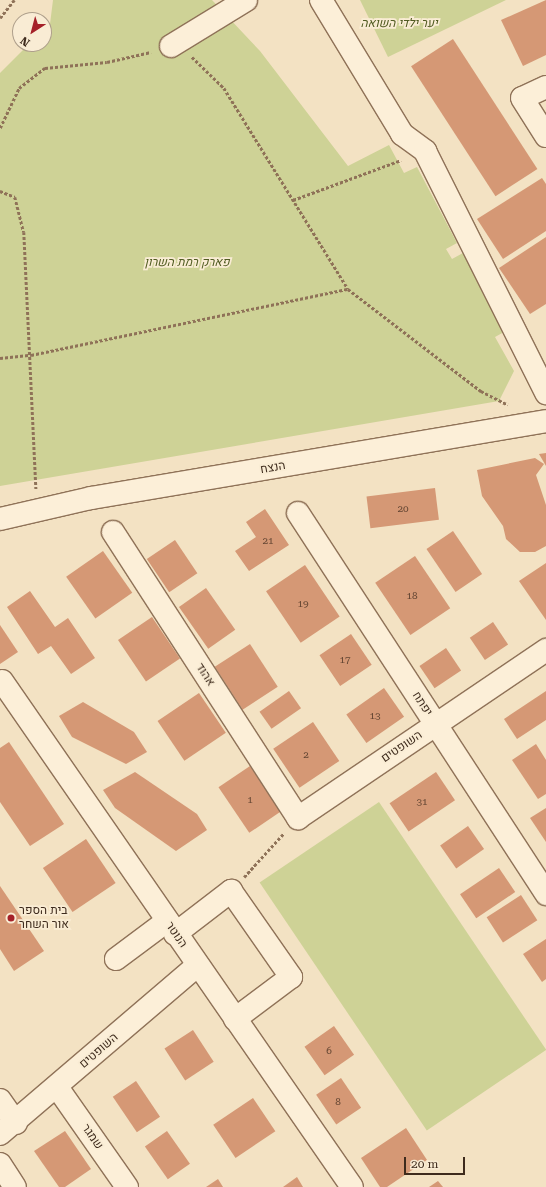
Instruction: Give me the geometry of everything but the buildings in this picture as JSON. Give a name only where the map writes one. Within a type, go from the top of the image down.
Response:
[{"type":"street","points":[[172,46],[246,0]]},
{"type":"street","points":[[321,0],[402,134],[425,151],[546,393]]},
{"type":"street","points":[[546,87],[522,98],[546,136]]},
{"type":"street","name":"הנצח","points":[[0,519],[38,510],[546,421]]},
{"type":"street","name":"יפתח","points":[[298,514],[546,894]]},
{"type":"street","name":"אהוד","points":[[113,532],[298,818]]},
{"type":"street","name":"השופטים","points":[[298,818],[546,650]]},
{"type":"street","name":"הנוטר","points":[[2,681],[352,1187]]},
{"type":"street","points":[[116,959],[231,891],[292,977],[235,1019]]},
{"type":"street","name":"השופטים","points":[[8,1128],[198,966]]},
{"type":"street","name":"שמגר","points":[[57,1087],[127,1187]]},
{"type":"street","points":[[0,1100],[8,1128]]},
{"type":"street","points":[[0,1164],[15,1187]]},
{"type":"path","points":[[0,18],[14,0]]},
{"type":"path","points":[[0,128],[20,88],[45,68],[107,62],[172,46],[188,53],[224,88],[348,289],[481,391],[513,407]]},
{"type":"path","points":[[293,200],[425,151]]},
{"type":"path","points":[[0,190],[15,197],[24,232],[38,510]]},
{"type":"path","points":[[0,358],[31,355],[348,289]]},
{"type":"path","points":[[231,891],[298,818]]},
{"type":"green space","name":"פארק רמת השרון","points":[[53,0],[212,0],[260,51],[348,166],[389,145],[404,173],[417,167],[457,243],[446,249],[452,259],[463,253],[504,332],[495,337],[514,371],[499,401],[0,486],[0,73],[21,52],[52,52],[52,12]]},
{"type":"green space","name":"יער ילדי השואה","points":[[360,0],[506,0],[388,57]]},
{"type":"green space","points":[[379,802],[546,1050],[427,1130],[260,883]]},
{"type":"place","name":"בית הספר אור השחר","points":[[11,918]]}]
